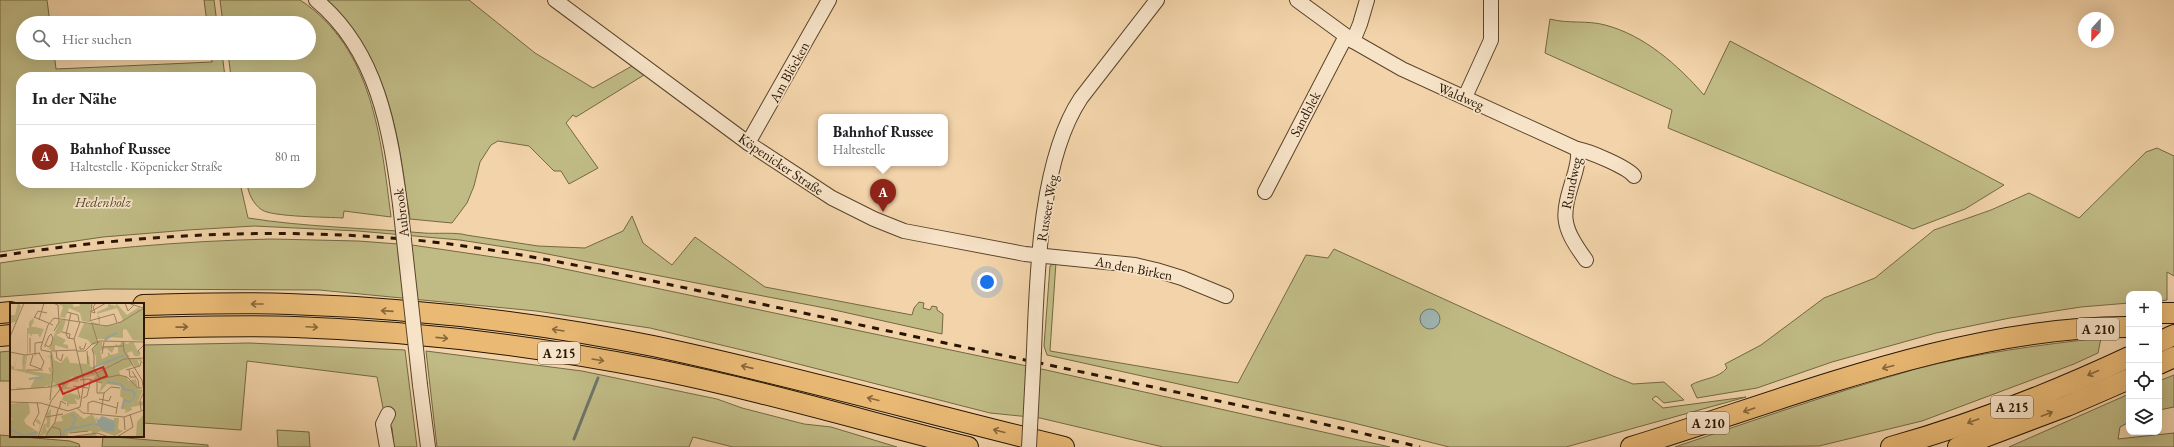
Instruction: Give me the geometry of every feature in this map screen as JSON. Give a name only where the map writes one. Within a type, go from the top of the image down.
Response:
[{"type":"highway","name":"A 215","points":[[144,305],[289,304],[439,314],[543,327],[652,346],[759,370],[1064,447]]},
{"type":"highway","points":[[0,313],[10,312]]},
{"type":"highway","points":[[2162,313],[2174,313]]},
{"type":"highway","points":[[2065,325],[2126,315]]},
{"type":"highway","name":"A 210","points":[[1631,447],[1831,383],[1925,357],[1969,336],[2065,325],[2126,327]]},
{"type":"highway","name":"A 215","points":[[144,328],[292,326],[352,329],[524,348],[653,369],[707,380],[968,447]]},
{"type":"highway","points":[[2162,328],[2174,328]]},
{"type":"highway","points":[[0,336],[10,335]]},
{"type":"highway","points":[[2162,341],[2174,335]]},
{"type":"highway","points":[[2161,363],[2174,357]]},
{"type":"highway","name":"A 215","points":[[1891,447],[1955,427],[2011,407],[2126,358]]},
{"type":"highway","name":"A 215","points":[[1958,447],[2067,406],[2126,380]]},
{"type":"street","name":"Aubrook","points":[[316,0],[347,33],[362,56],[374,79],[390,135],[400,204],[428,447]]},
{"type":"street","name":"Köpenicker Straße","points":[[555,0],[748,143],[843,204],[900,229],[1017,252],[1039,254]]},
{"type":"street","name":"Am Blöcken","points":[[748,143],[829,0]]},
{"type":"street","name":"Russeer Weg","points":[[1029,447],[1039,254],[1052,176],[1067,122],[1081,98],[1157,0]]},
{"type":"street","name":"Waldweg","points":[[1297,0],[1349,38],[1402,69],[1437,86],[1608,161],[1634,176]]},
{"type":"street","name":"Sandblek","points":[[1265,192],[1349,38],[1360,24],[1367,0]]},
{"type":"street","points":[[1465,97],[1491,40],[1491,0]]},
{"type":"street","name":"Rundweg","points":[[1577,148],[1578,162],[1564,214],[1572,238],[1586,260]]},
{"type":"street","name":"An den Birken","points":[[1039,254],[1156,270],[1182,278],[1226,296]]},
{"type":"street","points":[[387,447],[383,424],[388,414]]},
{"type":"green space","name":"Hedenholz","points":[[0,0],[47,0],[49,16],[16,16],[16,60],[55,60],[56,69],[212,62],[212,60],[223,60],[224,72],[16,72],[16,188],[241,188],[248,218],[313,225],[457,234],[538,246],[585,248],[623,231],[632,216],[643,243],[672,265],[695,237],[765,287],[912,315],[914,308],[919,302],[924,303],[923,308],[930,310],[932,306],[937,307],[937,310],[943,314],[942,334],[830,309],[537,252],[460,240],[358,231],[254,226],[103,237],[0,252]]},
{"type":"green space","points":[[204,0],[214,0],[216,16],[206,16]]},
{"type":"green space","points":[[220,0],[300,0],[324,20],[344,43],[358,69],[369,97],[383,157],[391,217],[344,211],[343,218],[288,215],[268,212],[262,210],[256,205],[248,188],[316,188],[316,72],[230,72],[229,60],[316,60],[316,16],[222,16]]},
{"type":"green space","points":[[327,0],[469,0],[535,53],[593,88],[632,66],[644,75],[576,117],[573,115],[566,123],[598,168],[569,184],[561,171],[554,171],[529,146],[498,141],[491,145],[480,162],[474,186],[467,203],[452,223],[410,219],[398,140],[384,89],[374,65],[361,42],[346,20]]},
{"type":"green space","points":[[1550,19],[1605,25],[1633,36],[1672,62],[1704,95],[1730,41],[2004,185],[1965,209],[1913,229],[1668,128],[1672,110],[1545,53]]},
{"type":"green space","points":[[2157,148],[2174,156],[2174,276],[2167,272],[2167,300],[2162,301],[2162,291],[2126,291],[2126,303],[2081,307],[2010,318],[1936,333],[1832,362],[1757,388],[1697,398],[1691,385],[1723,372],[1727,368],[1725,364],[1761,345],[1824,298],[1875,278],[1934,230],[1991,210],[2029,193],[2079,218],[2146,152]]},
{"type":"green space","points":[[272,239],[358,241],[412,245],[541,264],[1046,370],[1390,447],[1163,447],[1040,418],[990,413],[763,355],[650,328],[536,311],[319,290],[103,289],[0,297],[0,263],[136,246]]},
{"type":"green space","points":[[1334,249],[1613,376],[1633,384],[1664,382],[1684,400],[1664,403],[1656,396],[1652,399],[1663,408],[1746,397],[1566,447],[1449,447],[1346,421],[1047,355],[1044,346],[1050,266],[1056,262],[1050,351],[1238,383],[1306,255],[1328,258]]},
{"type":"green space","points":[[2101,338],[2098,353],[2074,364],[1922,421],[1819,446],[1675,447],[1825,397],[1939,363],[2008,350]]},
{"type":"green space","points":[[249,343],[405,350],[417,447],[394,447],[392,428],[385,418],[377,377],[247,361],[241,430],[144,423],[144,345]]},
{"type":"green space","points":[[10,351],[10,381],[0,381],[0,352]]},
{"type":"green space","points":[[426,351],[582,371],[717,399],[742,408],[804,424],[831,427],[897,447],[733,447],[693,437],[689,447],[437,447]]},
{"type":"green space","points":[[2174,375],[2174,407],[2162,409],[2162,380]]},
{"type":"green space","points":[[2126,395],[2126,424],[2120,427],[2118,439],[2174,433],[2174,447],[2009,447]]},
{"type":"green space","points":[[277,430],[309,432],[310,447],[278,447]]},
{"type":"green space","points":[[0,435],[70,441],[79,444],[80,447],[0,447]]},
{"type":"green space","points":[[103,437],[208,445],[208,447],[102,447]]},
{"type":"water","points":[[1426,309],[1434,309],[1440,315],[1440,323],[1434,329],[1426,329],[1420,323],[1420,315]]},
{"type":"waterway","points":[[574,439],[598,378]]},
{"type":"railway","points":[[0,256],[104,242],[207,235],[311,234],[363,236],[445,243],[532,257],[648,280],[1294,417],[1420,447]]},
{"type":"place","name":"Bahnhof Russee","points":[[883,212]]}]
